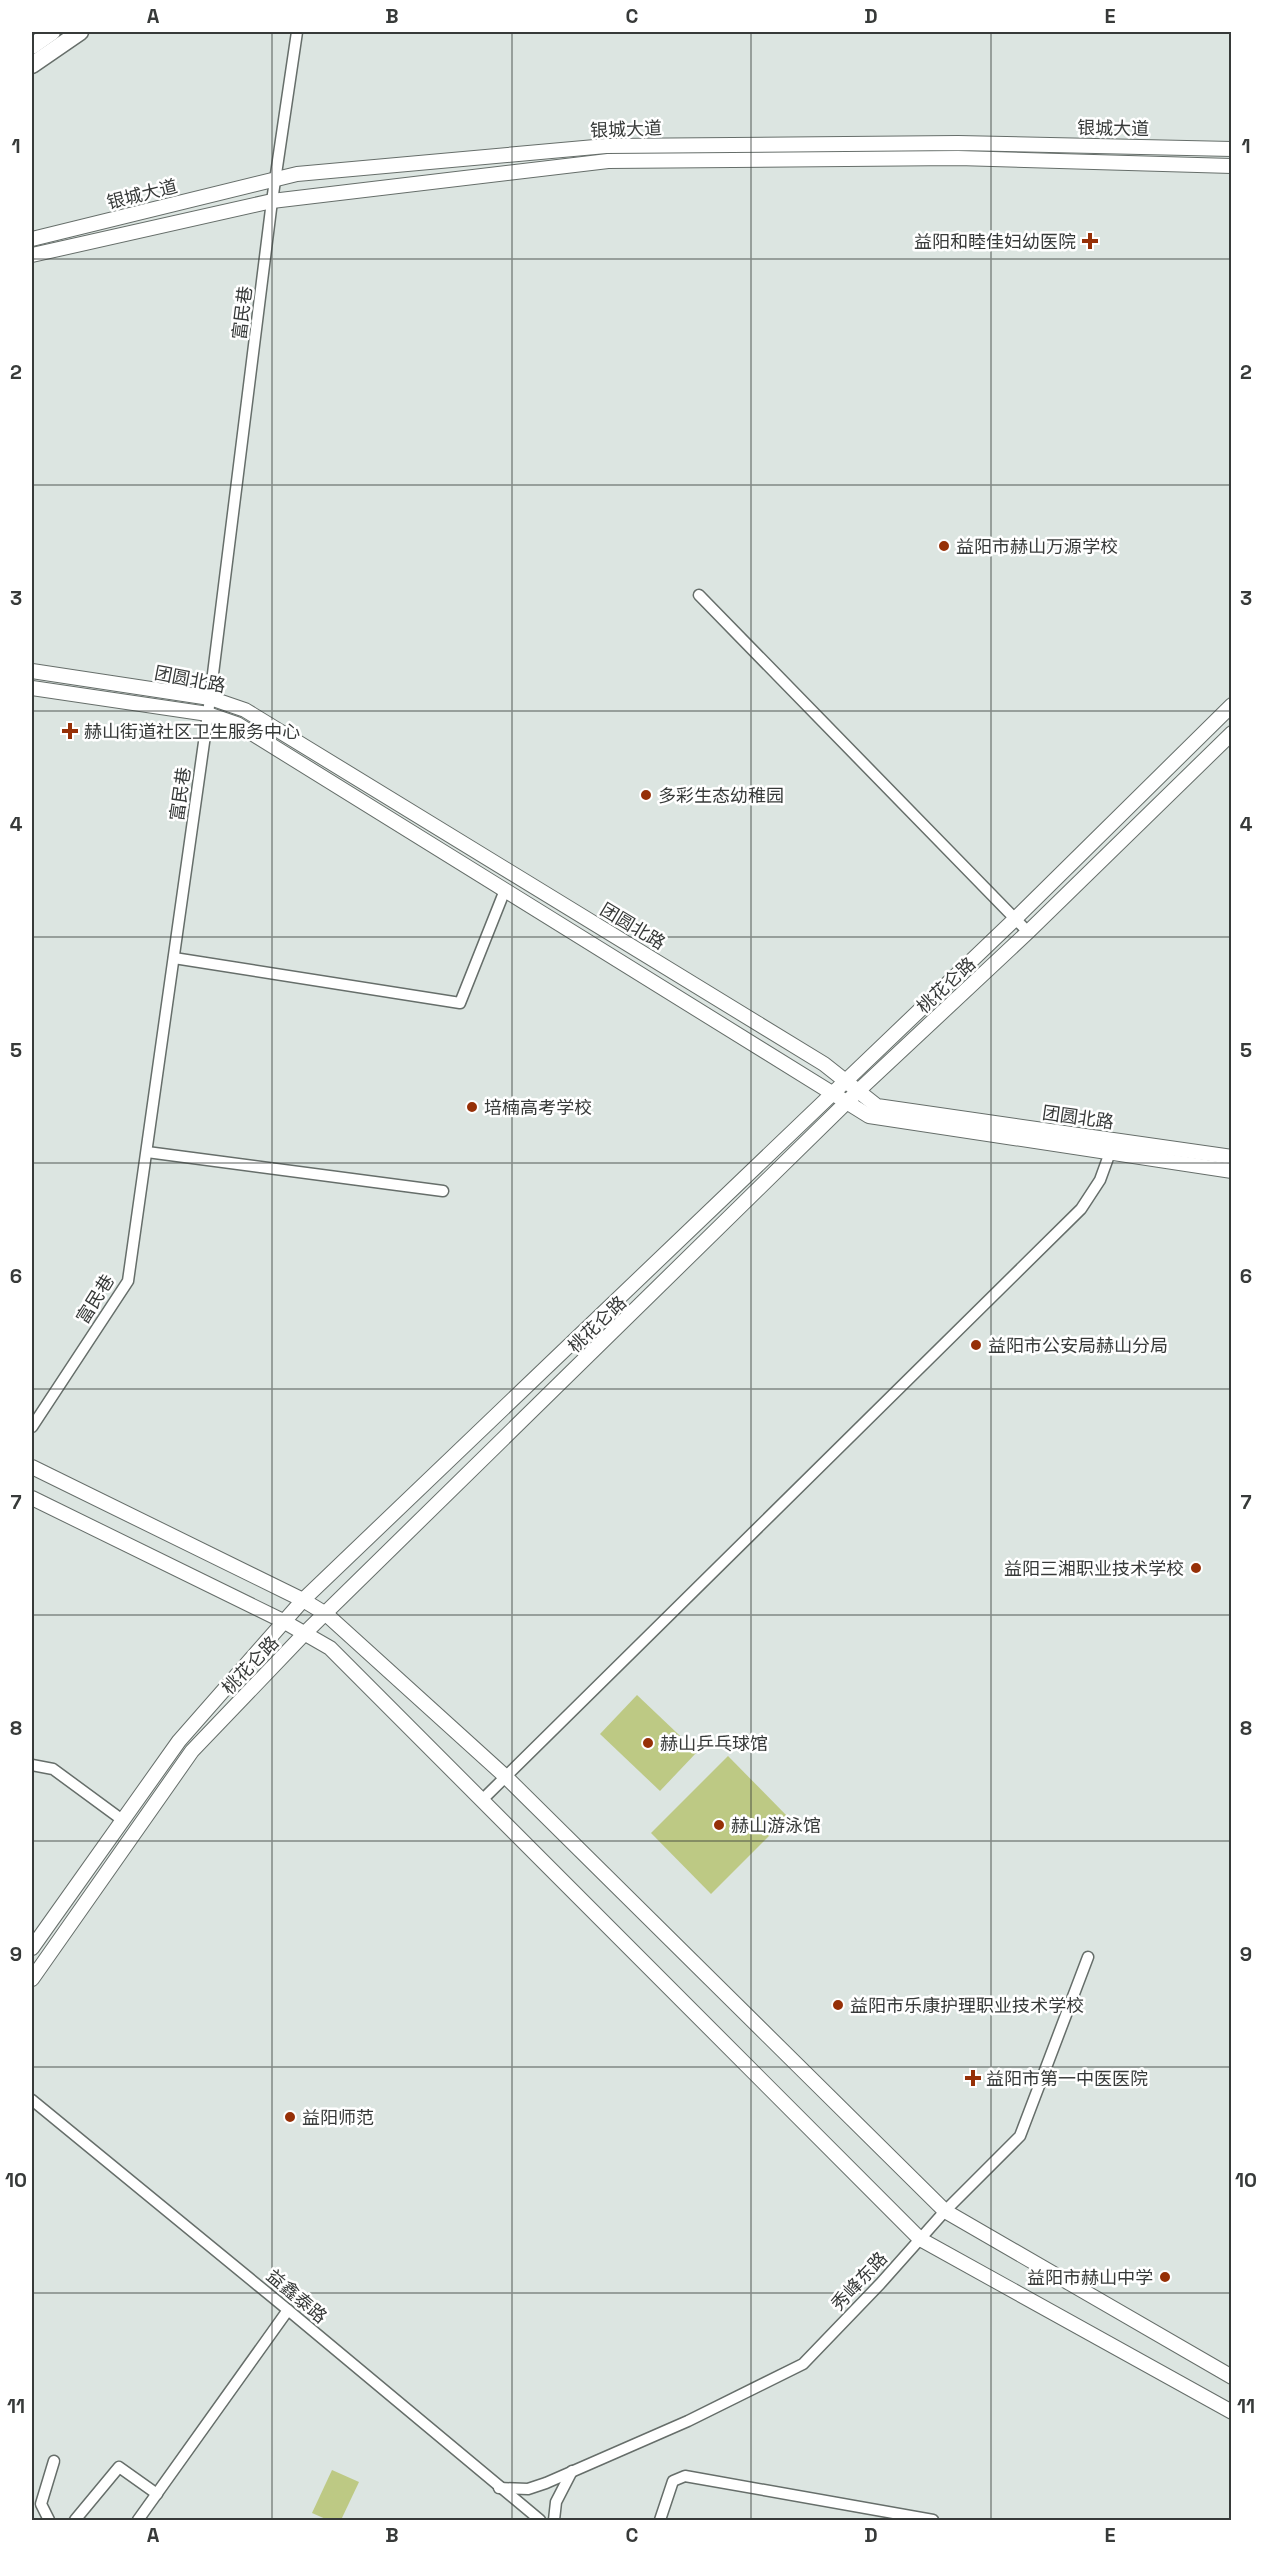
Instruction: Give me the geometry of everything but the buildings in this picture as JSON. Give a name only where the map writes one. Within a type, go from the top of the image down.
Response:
[{"type":"highway","points":[[32,46],[52,32]]},
{"type":"highway","points":[[32,65],[80,32]]},
{"type":"main road","name":"银城大道","points":[[32,239],[297,174],[606,146],[958,143],[1232,149]]},
{"type":"main road","name":"银城大道","points":[[32,255],[272,201],[608,161],[958,158],[1232,166]]},
{"type":"main road","name":"团圆北路","points":[[32,671],[210,698],[244,710],[824,1064],[877,1106],[1111,1147],[1232,1171]]},
{"type":"main road","name":"团圆北路","points":[[32,688],[208,714],[237,724],[833,1093],[846,1104],[869,1116],[1111,1147],[1232,1157]]},
{"type":"main road","name":"桃花仑路","points":[[32,1948],[179,1741],[303,1600],[1014,919],[1232,705]]},
{"type":"main road","name":"桃花仑路","points":[[32,1979],[192,1751],[305,1633],[857,1092],[1028,932],[1232,733]]},
{"type":"main road","points":[[32,1467],[303,1600],[326,1614],[506,1777],[945,2211],[1232,2378]]},
{"type":"main road","points":[[32,1498],[283,1621],[330,1648],[920,2239],[1232,2412]]},
{"type":"street","name":"富民巷","points":[[32,1427],[128,1281],[208,714],[272,201],[297,32]]},
{"type":"street","points":[[699,595],[1028,932]]},
{"type":"street","points":[[174,958],[460,1003],[505,890]]},
{"type":"street","points":[[482,1800],[1081,1209],[1100,1180],[1111,1147]]},
{"type":"street","points":[[147,1152],[443,1191]]},
{"type":"street","points":[[32,1764],[54,1769],[121,1820]]},
{"type":"street","name":"秀峰东路","points":[[499,2488],[528,2489],[688,2421],[803,2364],[880,2284],[945,2211],[1020,2136],[1088,1957]]},
{"type":"street","name":"益鑫泰路","points":[[32,2100],[540,2520]]},
{"type":"street","points":[[138,2520],[288,2310]]},
{"type":"street","points":[[49,2520],[36,2502],[54,2461]]},
{"type":"street","points":[[75,2520],[119,2467],[157,2494]]},
{"type":"street","points":[[554,2520],[556,2502],[572,2471]]},
{"type":"street","points":[[660,2520],[672,2481],[685,2476],[933,2520]]},
{"type":"green space","name":"赫山乒乓球馆","points":[[637,1695],[697,1752],[660,1791],[600,1734]]},
{"type":"green space","name":"赫山游泳馆","points":[[728,1756],[788,1817],[711,1894],[651,1833]]},
{"type":"green space","points":[[332,2470],[359,2482],[341,2520],[328,2520],[312,2513]]},
{"type":"place","name":"益阳和睦佳妇幼医院","points":[[1090,241]]},
{"type":"place","name":"益阳市赫山万源学校","points":[[944,546]]},
{"type":"place","name":"赫山街道社区卫生服务中心","points":[[70,731]]},
{"type":"place","name":"多彩生态幼稚园","points":[[646,795]]},
{"type":"place","name":"培楠高考学校","points":[[472,1107]]},
{"type":"place","name":"益阳市公安局赫山分局","points":[[976,1345]]},
{"type":"place","name":"益阳三湘职业技术学校","points":[[1196,1568]]},
{"type":"place","name":"赫山乒乓球馆","points":[[648,1743]]},
{"type":"place","name":"赫山游泳馆","points":[[719,1825]]},
{"type":"place","name":"益阳市乐康护理职业技术学校","points":[[838,2005]]},
{"type":"place","name":"益阳市第一中医医院","points":[[973,2078]]},
{"type":"place","name":"益阳师范","points":[[290,2117]]},
{"type":"place","name":"益阳市赫山中学","points":[[1165,2277]]}]
